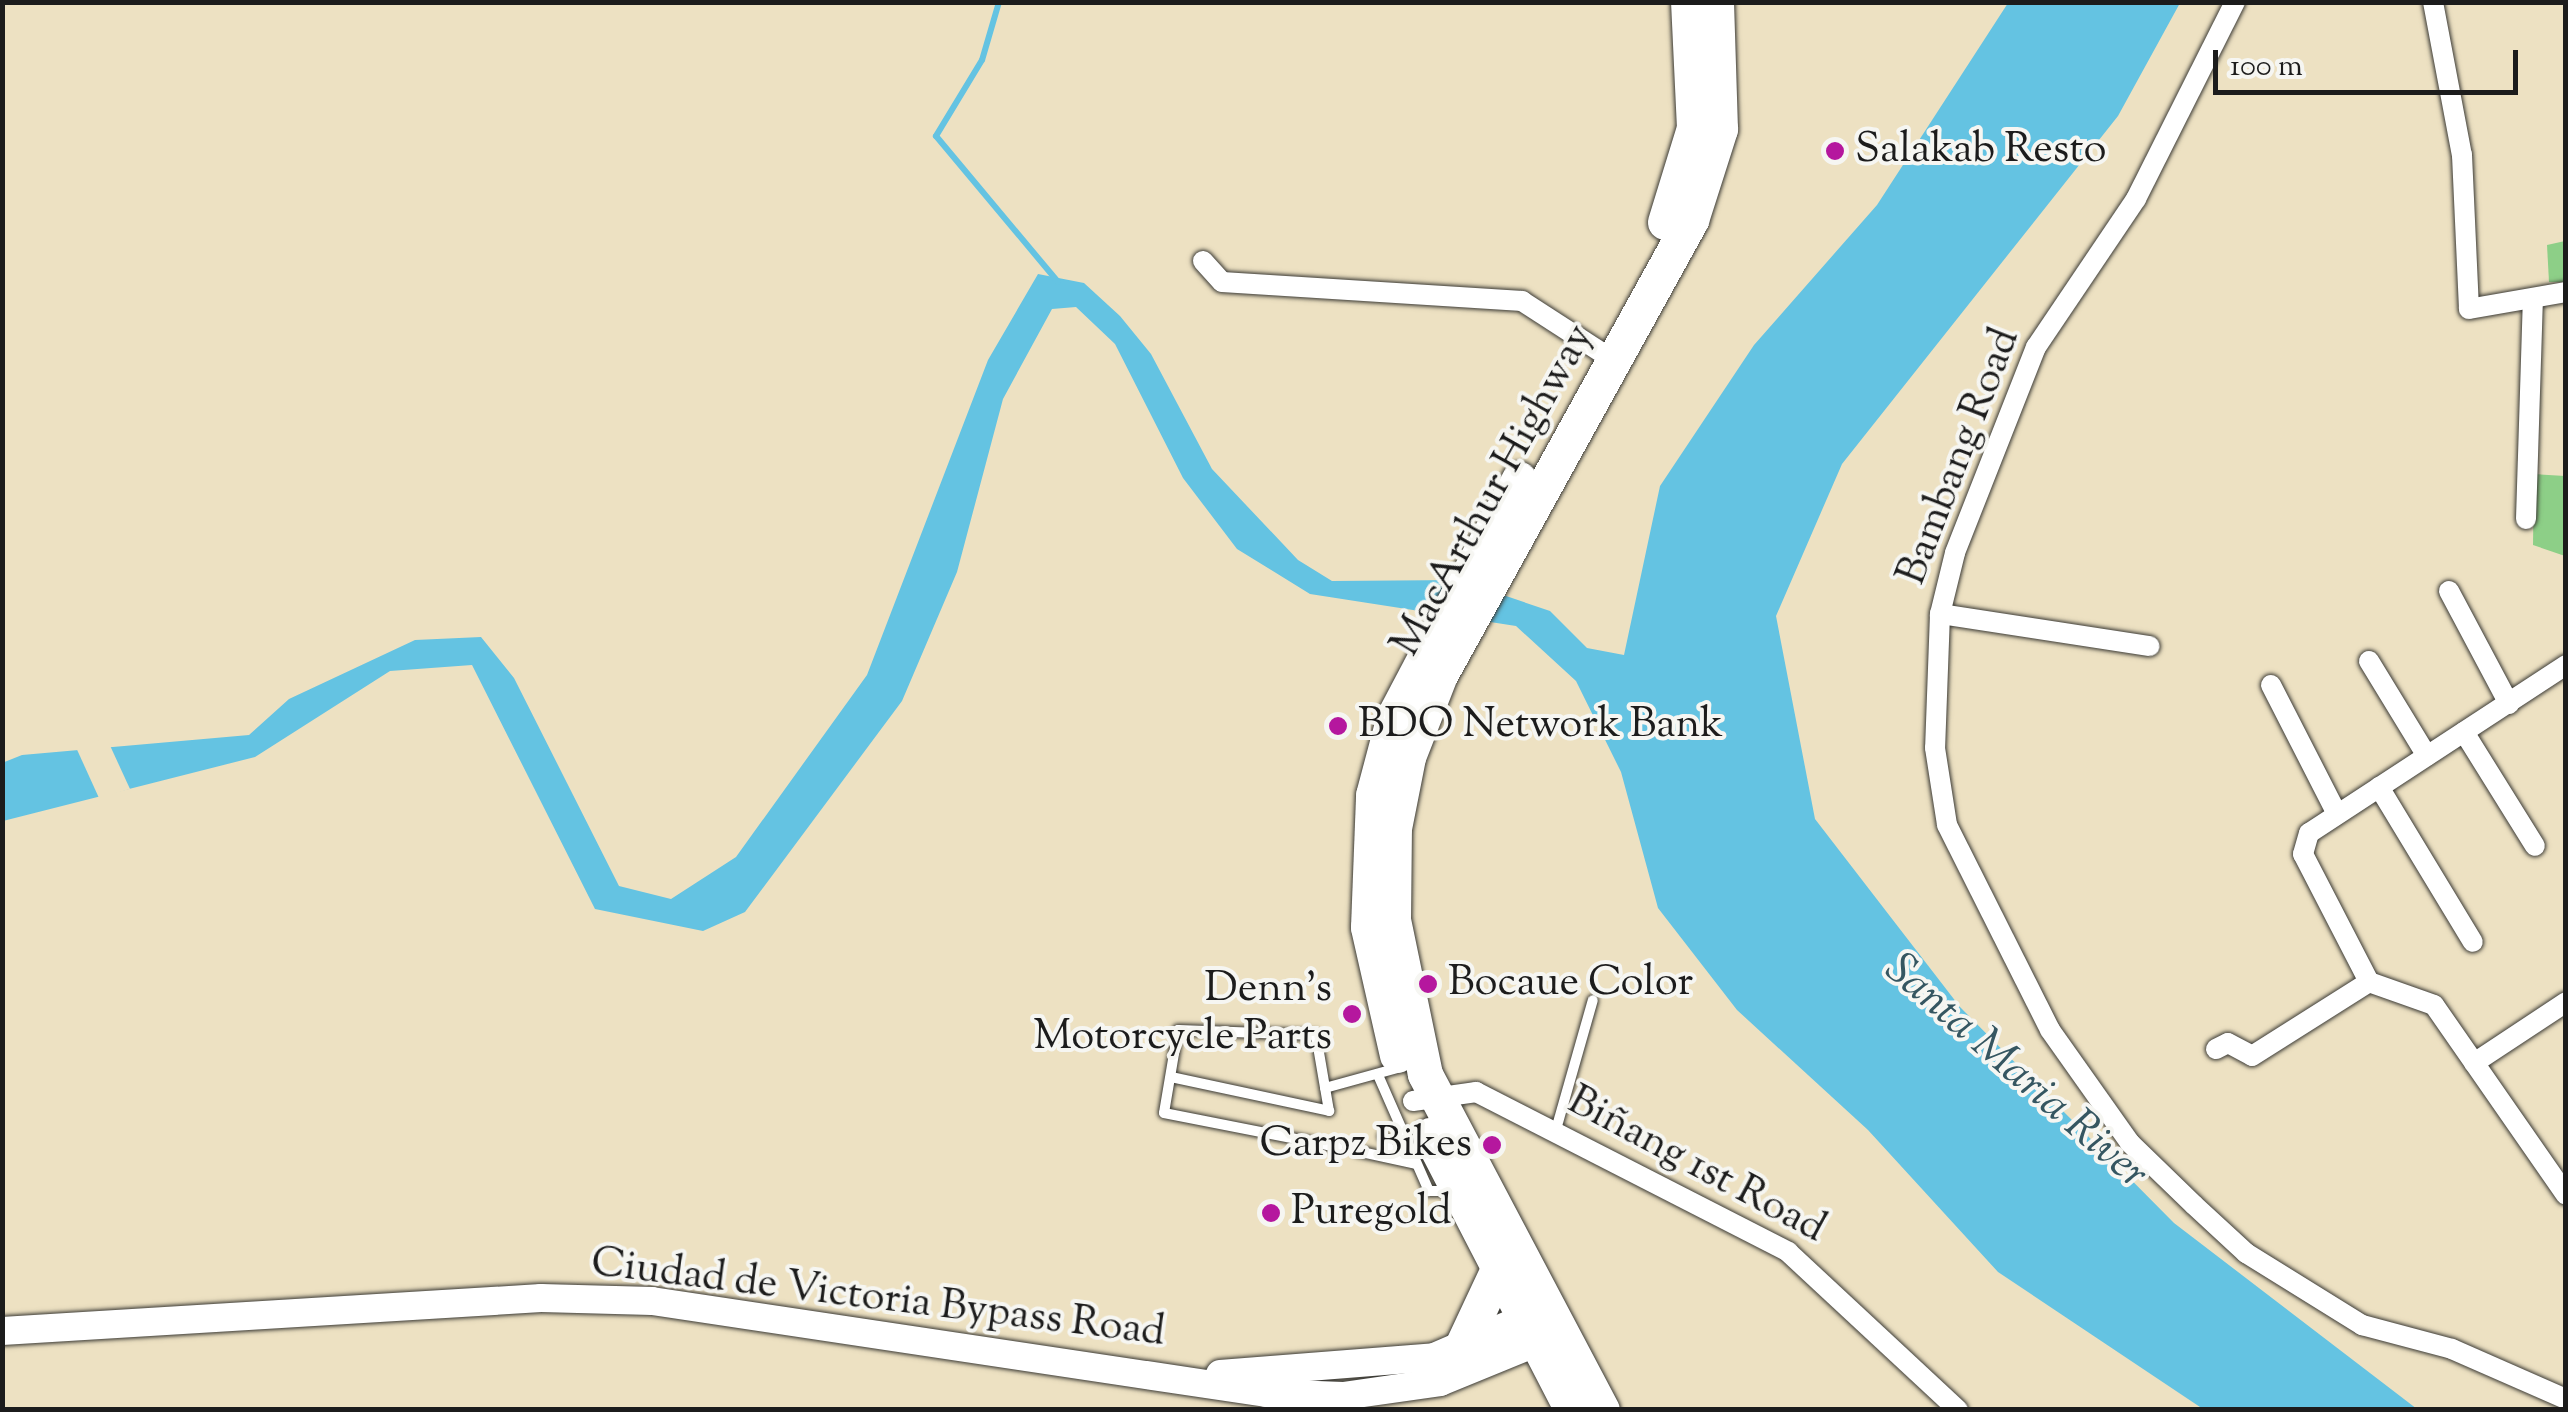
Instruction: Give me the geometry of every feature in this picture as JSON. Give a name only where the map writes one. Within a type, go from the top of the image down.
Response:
[{"type":"highway","name":"MacArthur Highway","points":[[1609,356],[1663,228],[1694,128],[1688,2]]},
{"type":"highway","name":"MacArthur Highway","points":[[1572,1410],[1544,1325],[1424,1097],[1400,1067],[1376,978],[1366,871],[1373,795],[1429,669],[1496,540],[1609,356],[1671,266],[1712,160],[1722,81],[1716,2]]},
{"type":"highway","name":"MacArthur Highway","points":[[1470,1184],[1500,1268],[1602,1410]]},
{"type":"highway","points":[[1462,1346],[1500,1268]]},
{"type":"main road","name":"Ciudad de Victoria Bypass Road","points":[[9,1329],[541,1298],[652,1300],[1266,1393],[1365,1401],[1440,1382],[1544,1325]]},
{"type":"main road","name":"Ciudad de Victoria Bypass Road","points":[[1184,1380],[1336,1372],[1544,1325]]},
{"type":"street","name":"Bambang Road","points":[[2235,2],[2136,199],[2036,347],[1955,552],[1940,614],[1934,748],[1947,825],[2050,1030],[2130,1144],[2246,1253],[2330,1308],[2565,1398]]},
{"type":"street","points":[[2432,2],[2462,155],[2468,308],[2566,292]]},
{"type":"street","points":[[1203,260],[1222,282],[1522,301],[1609,356]]},
{"type":"street","points":[[2526,519],[2533,300]]},
{"type":"street","points":[[2448,591],[2509,704]]},
{"type":"street","points":[[1940,614],[2150,646]]},
{"type":"street","points":[[2369,662],[2427,756]]},
{"type":"street","points":[[2564,670],[2309,833],[2303,854],[2369,982],[2434,1005],[2564,1191]]},
{"type":"street","points":[[2271,685],[2337,814]]},
{"type":"street","points":[[2464,732],[2535,846]]},
{"type":"street","points":[[2379,787],[2472,942]]},
{"type":"street","points":[[2216,1049],[2232,1044],[2249,1057],[2369,982]]},
{"type":"street","points":[[2474,1063],[2566,1002]]},
{"type":"street","name":"Biñang 1st Road","points":[[1424,1097],[1476,1092],[1812,1268],[1958,1410]]},
{"type":"lane","points":[[1554,1134],[1593,1000]]},
{"type":"lane","points":[[1171,1077],[1329,1111],[1316,1035],[1178,1030],[1164,1113],[1338,1148]]},
{"type":"lane","points":[[1325,1088],[1400,1067],[1416,1164],[1429,1192],[1470,1184]]},
{"type":"lane","points":[[1356,1080],[1362,1094]]},
{"type":"lane","points":[[1384,1136],[1394,1159]]},
{"type":"lane","points":[[1356,1151],[1416,1164]]},
{"type":"green space","points":[[2565,241],[2565,282],[2549,282],[2547,245]]},
{"type":"green space","points":[[2534,474],[2565,476],[2565,556],[2533,545]]},
{"type":"water","name":"Santa Maria River","points":[[2008,3],[2180,3],[2118,116],[1842,464],[1776,616],[1815,819],[1960,1007],[2174,1223],[2417,1409],[2203,1409],[1998,1272],[1868,1130],[1737,1010],[1658,908],[1621,772],[1576,681],[1516,626],[1310,594],[1237,549],[1183,478],[1115,344],[1076,307],[1052,309],[1003,399],[957,572],[902,701],[745,912],[703,931],[595,909],[472,665],[390,671],[255,757],[3,821],[2,763],[22,755],[249,735],[289,699],[415,640],[481,637],[514,678],[619,886],[671,899],[736,857],[867,675],[988,360],[1038,274],[1084,283],[1120,316],[1151,354],[1212,469],[1298,560],[1332,581],[1459,580],[1550,611],[1587,648],[1624,655],[1660,486],[1754,345],[1877,205]]},
{"type":"pier","points":[[107,739],[130,789],[99,798],[74,743]]},
{"type":"waterway","points":[[999,2],[982,60],[936,136],[1058,282]]},
{"type":"place","name":"Salakab Resto","points":[[1835,151]]},
{"type":"place","name":"BDO Network Bank","points":[[1338,726]]},
{"type":"place","name":"Bocaue Color","points":[[1428,984]]},
{"type":"place","name":"Denn's Motorcycle Parts","points":[[1352,1014]]},
{"type":"place","name":"Carpz Bikes","points":[[1492,1145]]},
{"type":"place","name":"Puregold","points":[[1271,1213]]}]
